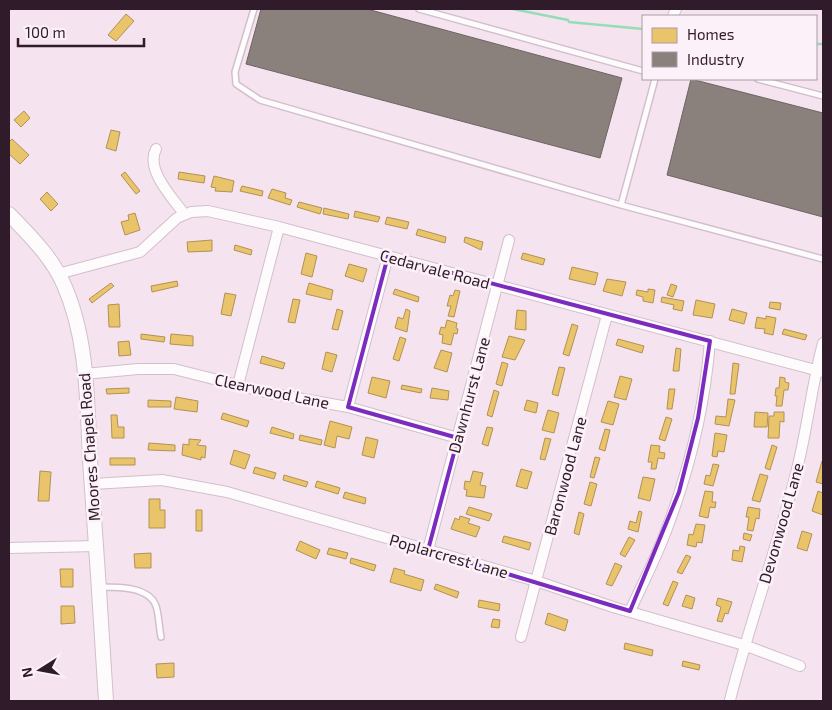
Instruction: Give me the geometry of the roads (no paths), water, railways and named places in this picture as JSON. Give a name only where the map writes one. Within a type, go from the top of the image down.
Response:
[{"type":"main road","name":"Moores Chapel Road","points":[[9,214],[33,239],[58,274],[76,319],[84,374],[106,701]]},
{"type":"street","points":[[58,274],[140,252],[184,214],[157,174],[154,160],[156,149]]},
{"type":"street","name":"Cedarvale Road","points":[[184,214],[208,211],[279,227],[820,371]]},
{"type":"street","points":[[238,385],[279,227]]},
{"type":"street","name":"Dawnhurst Lane","points":[[428,550],[508,240]]},
{"type":"street","points":[[348,407],[388,256]]},
{"type":"street","name":"Baronwood Lane","points":[[521,637],[607,315]]},
{"type":"street","points":[[630,612],[663,538],[680,492],[698,418],[710,341]]},
{"type":"street","name":"Devonwood Lane","points":[[730,700],[744,645],[795,478],[820,371],[823,343]]},
{"type":"street","name":"Clearwood Lane","points":[[84,374],[138,369],[174,369],[269,394],[348,407],[458,438]]},
{"type":"street","name":"Poplarcrest Lane","points":[[92,484],[162,480],[200,485],[536,581],[630,612],[744,645],[800,666]]},
{"type":"street","points":[[9,548],[96,546]]},
{"type":"lane","points":[[254,9],[235,72],[236,84],[260,100],[621,204],[823,259]]},
{"type":"lane","points":[[419,9],[642,70]]},
{"type":"lane","points":[[621,204],[655,80]]},
{"type":"lane","points":[[762,80],[823,96]]},
{"type":"lane","points":[[98,587],[117,587],[149,595],[156,604],[161,637]]},
{"type":"waterway","points":[[513,9],[568,20],[569,22],[642,29]]},
{"type":"waterway","points":[[817,44],[823,44]]}]
